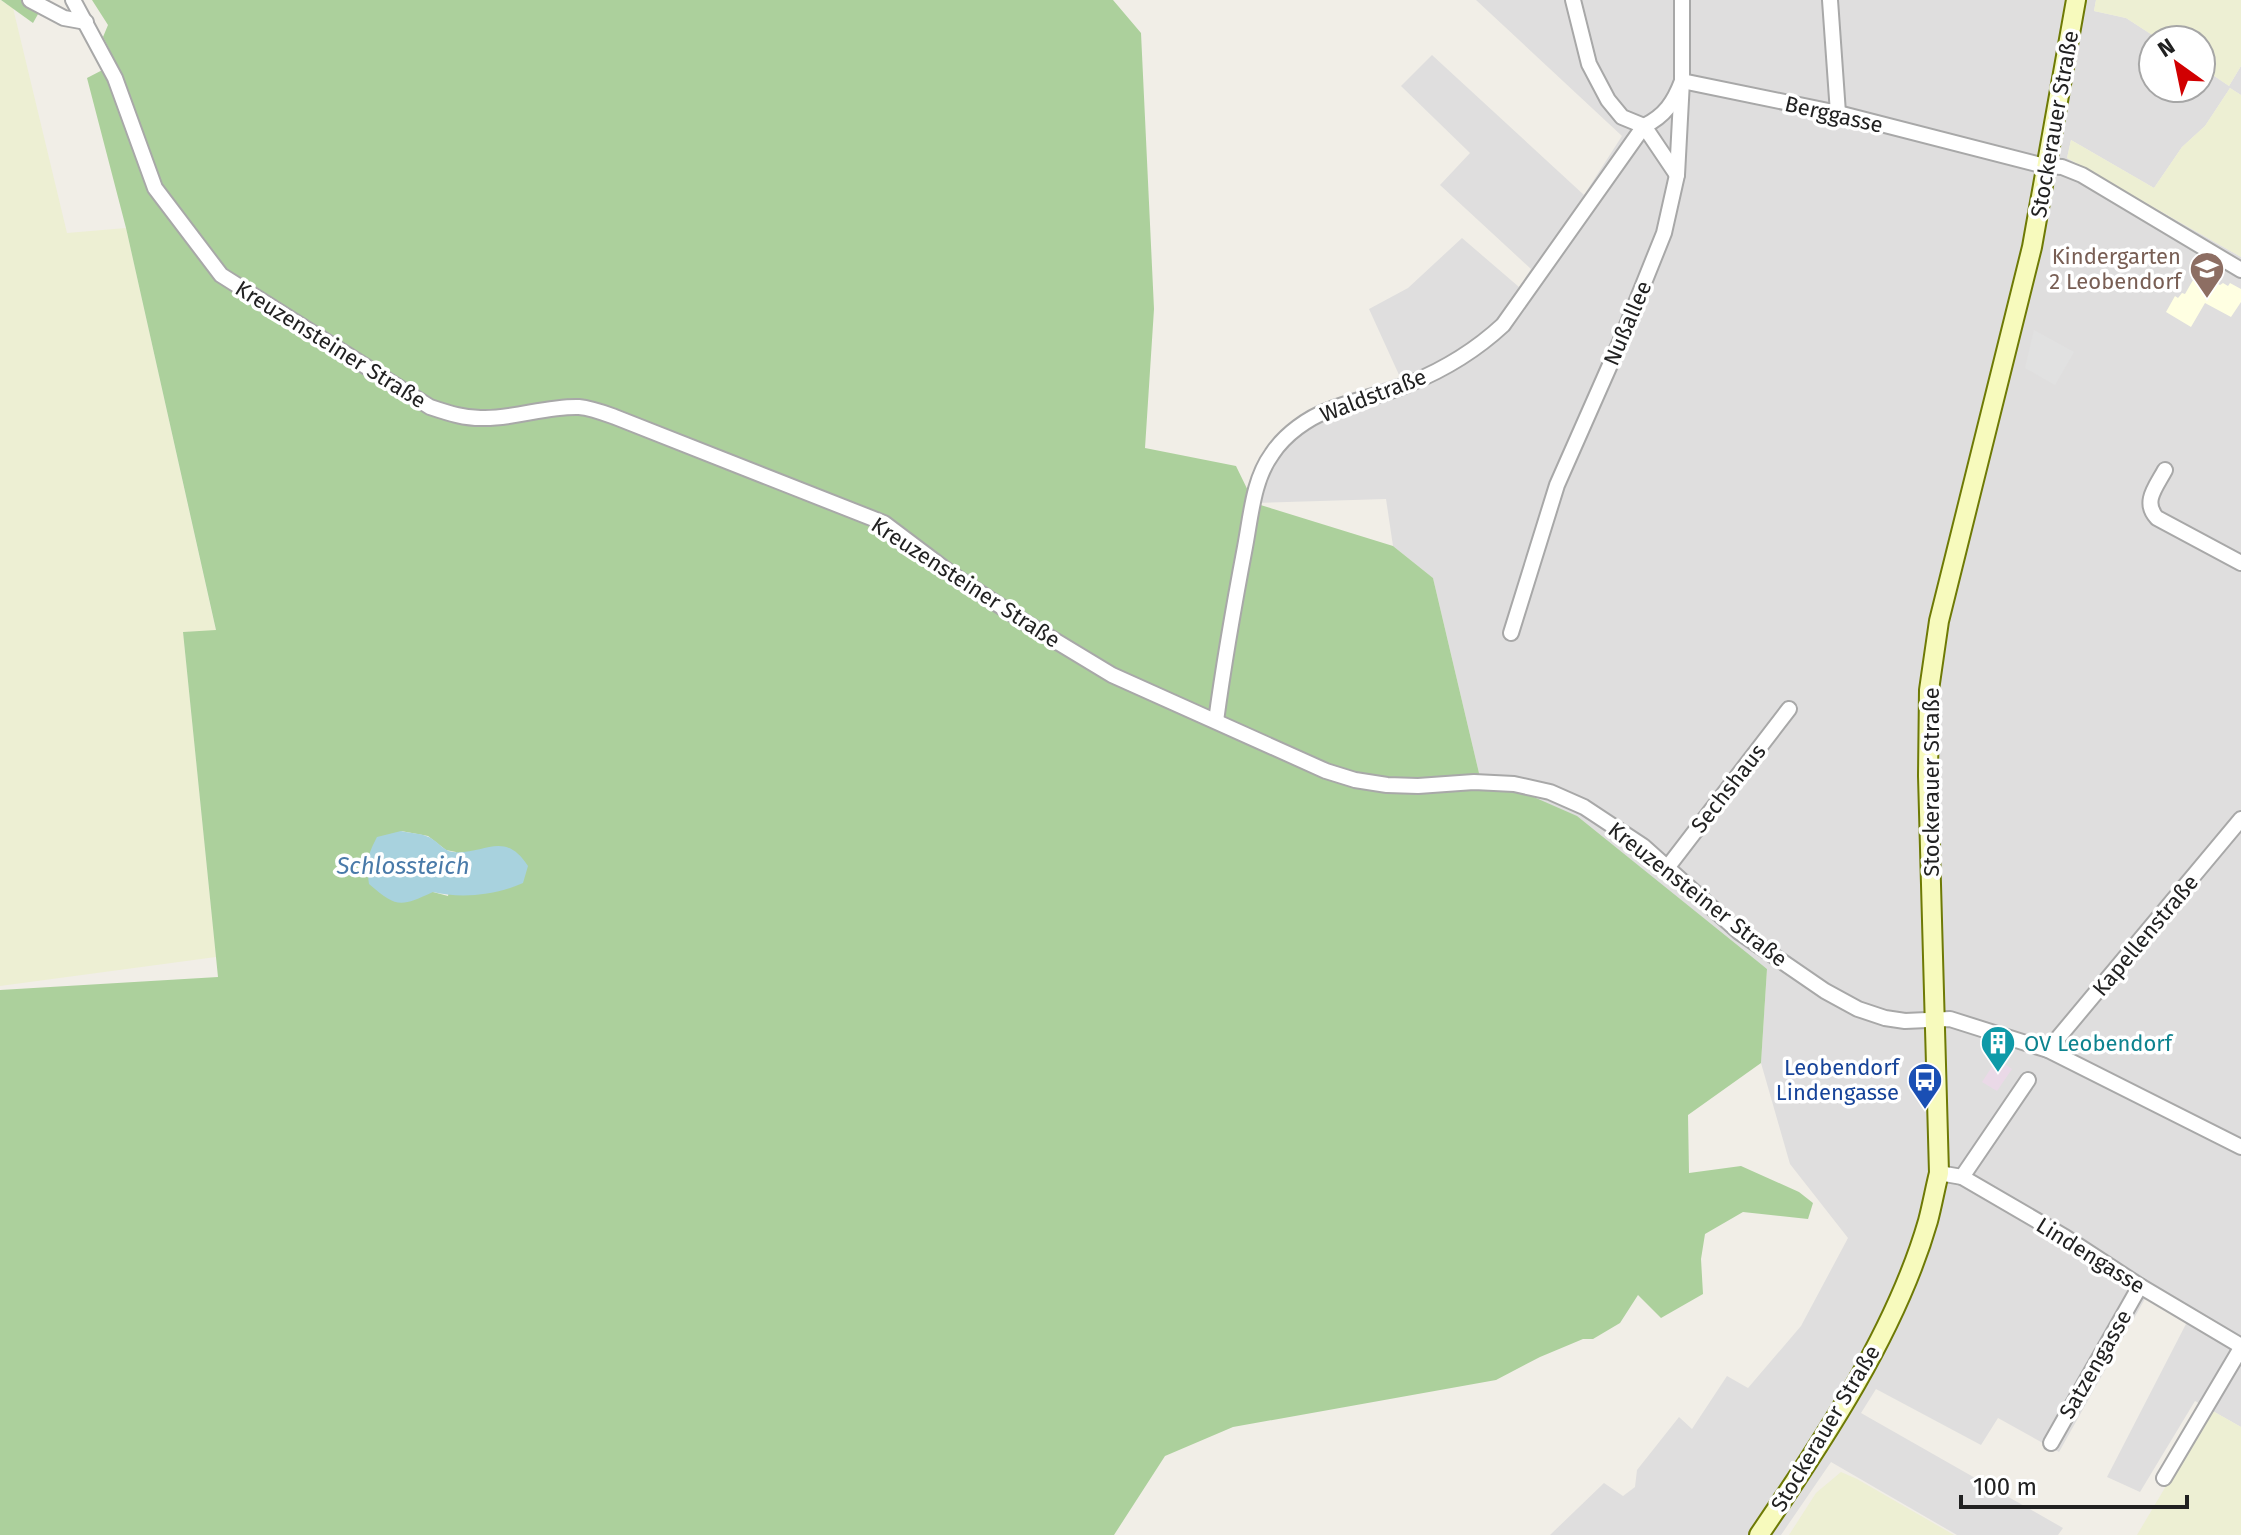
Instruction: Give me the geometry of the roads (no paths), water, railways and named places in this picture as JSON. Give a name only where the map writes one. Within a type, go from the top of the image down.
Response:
[{"type":"street","points":[[30,0],[64,18],[86,22]]},
{"type":"street","name":"Kreuzensteiner Straße","points":[[73,0],[115,78],[155,188],[221,275],[430,407],[482,419],[581,407],[615,417],[884,523],[953,575],[1112,675],[1326,771],[1387,785],[1474,782],[1514,784],[1550,792],[1584,807],[1643,846],[1739,932],[1825,991],[1858,1009],[1905,1021],[1950,1019],[2048,1050],[2241,1147]]},
{"type":"street","points":[[1573,0],[1589,64],[1608,100],[1622,117],[1644,126],[1677,175]]},
{"type":"street","name":"Nußallee","points":[[1511,633],[1557,485],[1664,233],[1677,175],[1682,0]]},
{"type":"street","points":[[1830,0],[1838,113]]},
{"type":"street","name":"Stockerauer Straße","points":[[1759,1535],[1835,1420],[1884,1328],[1928,1222],[1939,1173],[1928,776],[1929,690],[1939,621],[2032,247],[2076,0]]},
{"type":"street","points":[[1644,126],[1659,119],[1675,100],[1682,81]]},
{"type":"street","name":"Berggasse","points":[[1682,81],[1838,113],[2045,166],[2062,167],[2082,175],[2241,270]]},
{"type":"street","name":"Waldstraße","points":[[1216,721],[1227,638],[1254,503],[1261,474],[1272,453],[1290,434],[1311,419],[1409,384],[1482,345],[1503,325],[1644,126]]},
{"type":"street","points":[[2165,470],[2151,495],[2149,504],[2152,512],[2157,518],[2241,563]]},
{"type":"street","name":"Sechshaus","points":[[1667,868],[1789,709]]},
{"type":"street","name":"Kapellenstraße","points":[[2048,1050],[2236,836],[2241,819]]},
{"type":"street","points":[[1962,1177],[2028,1080]]},
{"type":"street","name":"Lindengasse","points":[[1939,1173],[1962,1177],[2241,1347]]},
{"type":"street","name":"Satzengasse","points":[[2051,1443],[2140,1286]]},
{"type":"street","points":[[2164,1478],[2241,1347]]},
{"type":"water","name":"Schlossteich","points":[[401,831],[430,838],[453,852],[493,846],[511,849],[528,866],[523,883],[479,895],[433,892],[406,902],[393,901],[369,884],[368,860],[377,837]]},
{"type":"place","name":"Kindergarten 2 Leobendorf","points":[[2207,300]]},
{"type":"place","name":"OV Leobendorf","points":[[1998,1074]]},
{"type":"place","name":"Leobendorf Lindengasse","points":[[1925,1111]]}]
